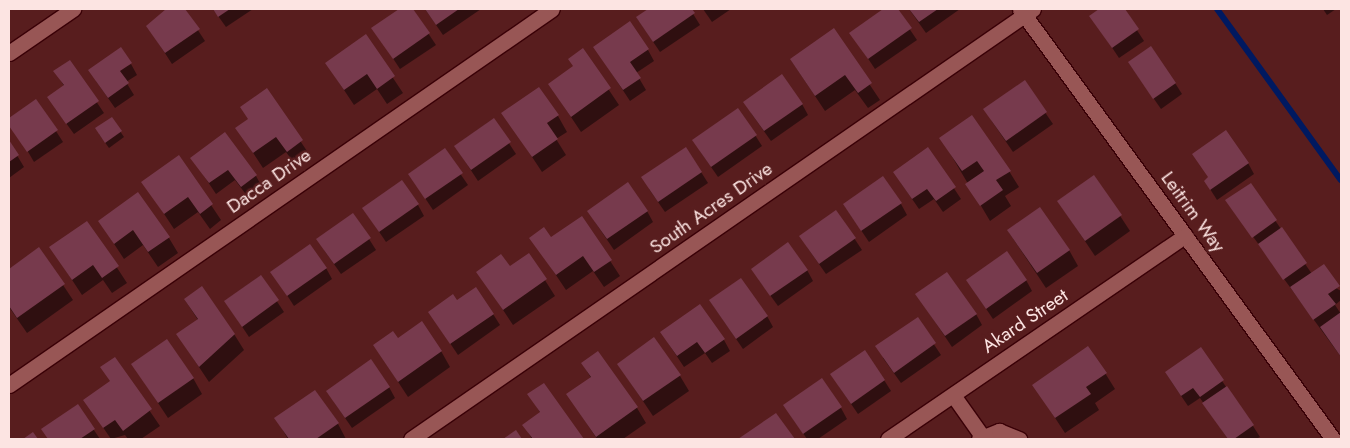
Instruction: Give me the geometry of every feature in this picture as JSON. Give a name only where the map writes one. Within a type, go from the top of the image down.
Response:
[{"type":"street","points":[[9,53],[73,9]]},
{"type":"street","name":"Dacca Drive","points":[[9,385],[552,9]]},
{"type":"street","name":"Leitrim Way","points":[[1026,11],[1185,236],[1333,439]]},
{"type":"street","name":"South Acres Drive","points":[[411,439],[1026,11]]},
{"type":"street","name":"Akard Street","points":[[888,439],[1185,236]]},
{"type":"street","points":[[953,394],[980,438],[999,430],[1019,439]]},
{"type":"building","points":[[166,9],[185,9],[200,29],[165,53],[146,26]]},
{"type":"building","points":[[213,9],[230,9],[218,17]]},
{"type":"building","points":[[399,9],[413,9],[430,33],[393,59],[371,28]]},
{"type":"building","points":[[425,9],[459,9],[436,25]]},
{"type":"building","points":[[648,9],[692,9],[695,13],[653,42],[636,17]]},
{"type":"building","points":[[883,9],[898,9],[912,28],[868,59],[849,33]]},
{"type":"building","points":[[909,9],[938,9],[919,22]]},
{"type":"building","points":[[1099,9],[1125,9],[1139,29],[1112,48],[1089,16]]},
{"type":"building","points":[[630,21],[649,49],[630,62],[641,78],[623,90],[593,47]]},
{"type":"building","points":[[834,28],[872,83],[858,93],[845,75],[815,96],[790,59]]},
{"type":"building","points":[[366,34],[395,76],[377,89],[367,74],[344,90],[325,63]]},
{"type":"building","points":[[1151,46],[1176,83],[1153,99],[1128,62]]},
{"type":"building","points":[[121,47],[132,63],[120,71],[129,83],[108,98],[88,70]]},
{"type":"building","points":[[583,48],[611,88],[571,117],[548,84],[573,66],[568,59]]},
{"type":"building","points":[[70,60],[99,101],[66,124],[47,97],[64,85],[53,71]]},
{"type":"building","points":[[782,74],[803,104],[764,131],[743,102]]},
{"type":"building","points":[[1025,80],[1047,112],[1006,141],[983,109]]},
{"type":"building","points":[[539,87],[559,115],[547,123],[558,139],[532,157],[501,113]]},
{"type":"building","points":[[267,88],[303,140],[287,152],[276,137],[253,153],[235,128],[248,119],[240,107]]},
{"type":"building","points":[[36,99],[58,130],[27,152],[9,126],[9,118]]},
{"type":"building","points":[[738,108],[757,135],[711,167],[692,140]]},
{"type":"building","points":[[972,115],[1011,171],[996,180],[1003,190],[980,206],[965,184],[984,171],[977,161],[962,171],[939,138]]},
{"type":"building","points":[[112,117],[122,131],[105,143],[95,128]]},
{"type":"building","points":[[494,118],[511,142],[471,170],[454,146]]},
{"type":"building","points":[[1226,130],[1249,163],[1210,190],[1204,181],[1208,177],[1192,154]]},
{"type":"building","points":[[225,132],[257,175],[241,187],[228,170],[209,183],[190,158]]},
{"type":"building","points":[[9,140],[19,155],[9,162]]},
{"type":"building","points":[[686,147],[702,172],[658,202],[641,177]]},
{"type":"building","points":[[928,147],[956,187],[936,201],[927,189],[912,199],[893,172]]},
{"type":"building","points":[[445,148],[463,173],[425,199],[408,174]]},
{"type":"building","points":[[179,155],[213,204],[200,214],[188,197],[164,214],[141,182]]},
{"type":"building","points":[[1094,175],[1122,215],[1085,241],[1057,201]]},
{"type":"building","points":[[883,176],[902,203],[861,231],[843,204]]},
{"type":"building","points":[[402,180],[419,204],[379,232],[362,208]]},
{"type":"building","points":[[628,182],[648,211],[607,239],[587,211]]},
{"type":"building","points":[[1251,183],[1277,220],[1252,238],[1225,200]]},
{"type":"building","points":[[138,192],[170,237],[148,252],[133,230],[114,244],[98,221]]},
{"type":"building","points":[[1040,207],[1070,250],[1037,273],[1007,230]]},
{"type":"building","points":[[836,210],[856,238],[819,264],[799,236]]},
{"type":"building","points":[[353,213],[371,238],[334,264],[316,239]]},
{"type":"building","points":[[582,216],[612,260],[594,272],[583,256],[556,275],[529,238],[544,227],[551,237]]},
{"type":"building","points":[[87,221],[119,266],[102,278],[93,265],[72,280],[49,247]]},
{"type":"building","points":[[1282,227],[1307,263],[1283,280],[1258,244]]},
{"type":"building","points":[[788,242],[808,270],[770,296],[751,269]]},
{"type":"building","points":[[310,244],[327,268],[287,296],[270,272]]},
{"type":"building","points":[[39,247],[65,284],[17,318],[9,306],[9,269]]},
{"type":"building","points":[[1007,251],[1027,280],[986,309],[966,280]]},
{"type":"building","points":[[529,253],[547,279],[503,310],[476,272],[501,254],[510,266]]},
{"type":"building","points":[[1324,264],[1340,286],[1328,294],[1336,304],[1313,320],[1290,287]]},
{"type":"building","points":[[947,272],[977,314],[945,336],[915,294]]},
{"type":"building","points":[[261,275],[279,300],[242,327],[224,301]]},
{"type":"building","points":[[741,278],[768,316],[736,339],[709,300]]},
{"type":"building","points":[[202,286],[235,334],[199,367],[176,334],[198,319],[184,299]]},
{"type":"building","points":[[476,287],[494,314],[450,344],[428,312],[453,294],[457,300]]},
{"type":"building","points":[[700,304],[725,339],[705,353],[697,342],[677,356],[660,332]]},
{"type":"building","points":[[1341,312],[1341,357],[1320,327]]},
{"type":"building","points":[[918,317],[936,343],[894,373],[875,346]]},
{"type":"building","points":[[422,321],[442,351],[398,382],[373,345],[393,331],[398,338]]},
{"type":"building","points":[[654,337],[681,375],[643,401],[617,364]]},
{"type":"building","points":[[167,339],[194,378],[158,403],[131,364]]},
{"type":"building","points":[[1088,346],[1107,373],[1086,387],[1091,394],[1055,418],[1032,385]]},
{"type":"building","points":[[1201,347],[1224,380],[1200,397],[1193,388],[1181,396],[1165,372]]},
{"type":"building","points":[[865,350],[885,380],[851,404],[830,374]]},
{"type":"building","points":[[598,351],[638,407],[596,437],[566,394],[591,377],[581,363]]},
{"type":"building","points":[[115,357],[152,409],[123,431],[115,420],[103,428],[83,400],[110,381],[100,367]]},
{"type":"building","points":[[371,359],[390,387],[345,418],[326,391]]},
{"type":"building","points":[[822,378],[842,407],[803,434],[783,405]]},
{"type":"building","points":[[544,383],[584,439],[533,439],[522,425],[540,412],[527,394]]},
{"type":"building","points":[[1227,386],[1254,425],[1234,439],[1228,439],[1202,403]]},
{"type":"building","points":[[315,390],[339,423],[316,439],[289,439],[274,418]]},
{"type":"building","points":[[78,404],[95,429],[80,439],[48,439],[41,429]]},
{"type":"building","points":[[776,413],[795,439],[738,439]]},
{"type":"building","points":[[516,430],[522,439],[503,439]]},
{"type":"building","points":[[33,432],[38,439],[23,439]]},
{"type":"waterway","points":[[1217,9],[1341,180]]}]
